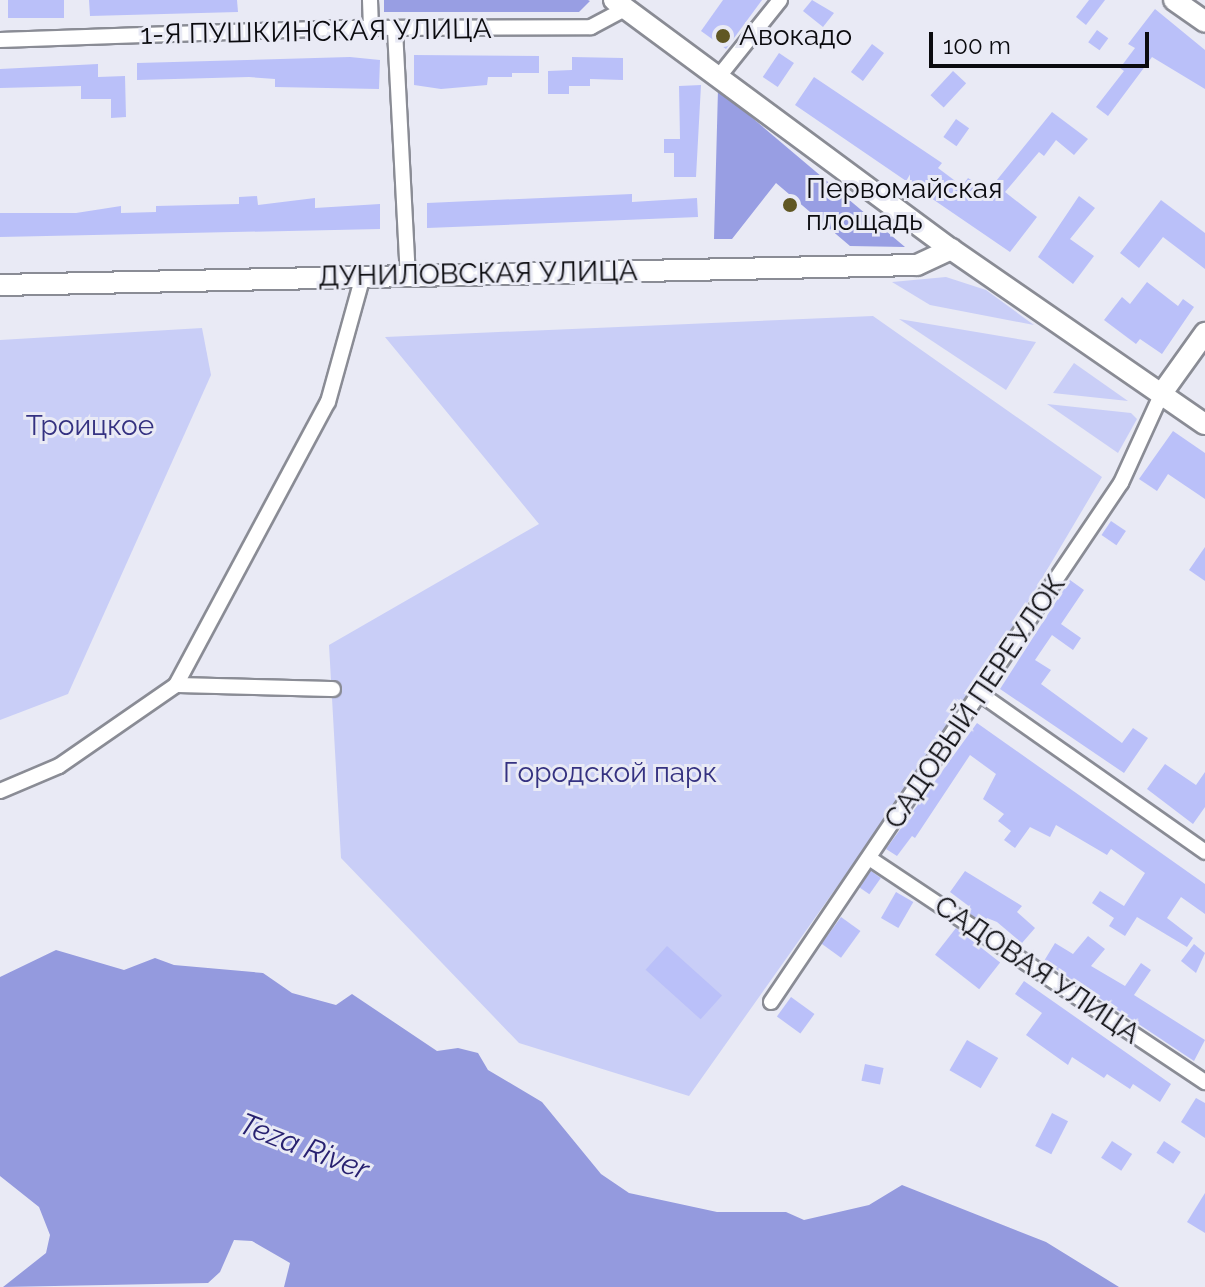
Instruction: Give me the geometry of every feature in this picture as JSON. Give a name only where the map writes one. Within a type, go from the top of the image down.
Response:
[{"type":"main road","points":[[1174,0],[1205,22]]},
{"type":"main road","points":[[620,4],[720,75],[951,249],[1205,424]]},
{"type":"main road","name":"ДУНИЛОВСКАЯ УЛИЦА","points":[[0,285],[917,265],[951,249]]},
{"type":"main road","points":[[1162,393],[1205,333]]},
{"type":"street","points":[[370,0],[371,30]]},
{"type":"street","points":[[720,75],[780,0]]},
{"type":"street","name":"1-Я ПУШКИНСКАЯ УЛИЦА","points":[[0,40],[591,27],[620,4]]},
{"type":"street","points":[[395,30],[408,275]]},
{"type":"street","points":[[0,791],[59,766],[176,685],[328,402],[363,276]]},
{"type":"street","name":"САДОВЫЙ ПЕРЕУЛОК","points":[[771,1002],[982,695],[1121,483],[1162,393]]},
{"type":"street","points":[[176,685],[333,689]]},
{"type":"street","points":[[982,695],[1205,852]]},
{"type":"street","name":"САДОВАЯ УЛИЦА","points":[[869,858],[1205,1082]]},
{"type":"green space","points":[[946,277],[986,290],[1034,325],[930,305],[892,282]]},
{"type":"green space","name":"Городской парк","points":[[873,316],[1102,477],[974,693],[689,1096],[519,1043],[341,858],[329,645],[539,524],[385,337]]},
{"type":"green space","points":[[899,319],[1036,342],[1006,390]]},
{"type":"green space","name":"Троицкое","points":[[202,328],[211,375],[68,694],[0,720],[0,340]]},
{"type":"green space","points":[[1074,363],[1128,401],[1053,393]]},
{"type":"green space","points":[[1047,404],[1131,413],[1137,419],[1118,453]]},
{"type":"shaded area","points":[[384,0],[590,1],[579,12],[384,12]]},
{"type":"shaded area","points":[[718,89],[905,247],[850,246],[776,183],[732,239],[714,239]]},
{"type":"water","name":"Teza River","points":[[56,950],[124,970],[155,958],[174,965],[263,973],[292,993],[336,1005],[352,994],[437,1051],[458,1048],[478,1053],[488,1070],[542,1102],[601,1174],[629,1193],[717,1212],[786,1212],[804,1220],[869,1205],[902,1185],[1046,1242],[1119,1287],[284,1287],[290,1263],[252,1241],[234,1240],[220,1272],[208,1283],[3,1287],[46,1253],[50,1235],[39,1207],[0,1176],[0,977]]},
{"type":"building","points":[[8,0],[64,0],[64,18],[8,18]]},
{"type":"building","points":[[89,0],[237,0],[238,12],[90,16]]},
{"type":"building","points":[[723,0],[762,0],[726,49],[701,31]]},
{"type":"building","points":[[812,0],[834,13],[823,27],[803,11]]},
{"type":"building","points":[[1089,0],[1105,0],[1086,25],[1076,17]]},
{"type":"building","points":[[1155,9],[1205,50],[1205,89],[1152,57],[1108,116],[1096,107],[1124,71],[1120,68],[1135,48],[1128,44]]},
{"type":"building","points":[[1097,30],[1108,38],[1100,50],[1088,42]]},
{"type":"building","points":[[872,44],[884,53],[863,81],[851,72]]},
{"type":"building","points":[[779,53],[794,63],[778,87],[763,77]]},
{"type":"building","points":[[414,55],[539,56],[539,73],[512,73],[512,77],[488,77],[487,85],[441,89],[414,85]]},
{"type":"building","points":[[350,57],[380,60],[379,89],[275,87],[275,79],[249,77],[137,80],[137,63]]},
{"type":"building","points":[[572,57],[623,58],[623,80],[590,79],[590,86],[569,86],[569,94],[548,94],[548,71],[572,70]]},
{"type":"building","points":[[98,64],[98,77],[125,76],[126,117],[111,118],[111,99],[81,99],[81,86],[0,88],[0,69]]},
{"type":"building","points":[[953,71],[966,83],[944,107],[930,95]]},
{"type":"building","points":[[814,77],[942,163],[938,168],[962,186],[968,178],[988,191],[1052,112],[1088,139],[1074,155],[1056,140],[1044,156],[1039,152],[1005,192],[1037,217],[1010,252],[795,105]]},
{"type":"building","points":[[701,85],[696,177],[674,177],[674,153],[664,153],[664,139],[680,139],[679,86]]},
{"type":"building","points":[[956,119],[969,128],[956,146],[943,137]]},
{"type":"building","points":[[632,194],[632,202],[697,198],[698,217],[427,228],[427,203]]},
{"type":"building","points":[[257,196],[258,205],[315,198],[315,208],[380,204],[380,229],[0,237],[0,213],[76,213],[121,206],[121,213],[156,212],[156,206],[239,204],[239,197]]},
{"type":"building","points":[[1079,196],[1095,208],[1070,239],[1094,256],[1073,284],[1038,257]]},
{"type":"building","points":[[1161,200],[1205,233],[1205,269],[1163,237],[1139,268],[1120,253]]},
{"type":"building","points":[[1147,282],[1178,306],[1183,299],[1194,307],[1162,354],[1140,339],[1136,344],[1104,320],[1122,297],[1130,304]]},
{"type":"building","points":[[1173,431],[1205,453],[1205,499],[1168,474],[1157,491],[1139,479]]},
{"type":"building","points":[[1111,521],[1126,531],[1116,545],[1101,535]]},
{"type":"building","points":[[1205,547],[1205,581],[1189,570]]},
{"type":"building","points":[[1070,580],[1084,590],[1061,624],[1081,638],[1073,650],[1052,635],[1035,660],[1051,670],[1041,684],[1122,743],[1133,728],[1148,738],[1124,773],[1000,689]]},
{"type":"building","points":[[977,723],[1205,884],[1205,914],[1181,897],[1167,918],[1193,938],[1187,947],[1137,917],[1125,936],[1109,926],[1114,918],[1092,903],[1100,891],[1124,906],[1145,873],[1111,849],[1107,855],[1056,825],[1050,837],[1030,827],[1015,848],[1004,840],[1011,831],[998,821],[1004,814],[983,799],[996,774],[970,755],[915,838],[912,836],[897,856],[886,849]]},
{"type":"building","points":[[1165,764],[1196,785],[1205,772],[1205,807],[1193,824],[1147,789]]},
{"type":"building","points":[[871,871],[881,878],[869,894],[860,887]]},
{"type":"building","points":[[965,871],[1022,906],[1017,912],[1035,928],[1022,943],[997,922],[987,918],[984,923],[967,912],[970,907],[950,892]]},
{"type":"building","points":[[896,892],[913,902],[898,928],[881,918]]},
{"type":"building","points":[[841,917],[860,931],[841,958],[822,944]]},
{"type":"building","points":[[956,928],[1000,962],[979,989],[935,955]]},
{"type":"building","points":[[1088,936],[1105,949],[1091,966],[1125,986],[1141,963],[1151,970],[1134,995],[1205,1040],[1194,1061],[1044,961],[1055,943],[1073,954]]},
{"type":"building","points":[[1194,944],[1205,953],[1196,973],[1181,961]]},
{"type":"building","points":[[667,946],[722,996],[701,1019],[646,970]]},
{"type":"building","points":[[1024,981],[1171,1084],[1160,1102],[1133,1084],[1130,1089],[1107,1074],[1104,1078],[1072,1057],[1068,1065],[1026,1035],[1042,1013],[1015,994]]},
{"type":"building","points":[[791,997],[814,1014],[800,1033],[777,1016]]},
{"type":"building","points":[[967,1040],[998,1058],[981,1088],[950,1070]]},
{"type":"building","points":[[865,1064],[884,1068],[880,1085],[861,1081]]},
{"type":"building","points":[[1196,1098],[1205,1103],[1205,1138],[1181,1122]]},
{"type":"building","points":[[1052,1113],[1068,1121],[1051,1154],[1035,1146]]},
{"type":"building","points":[[1112,1141],[1132,1154],[1121,1171],[1101,1158]]},
{"type":"building","points":[[1164,1141],[1181,1152],[1173,1164],[1156,1153]]},
{"type":"building","points":[[1205,1193],[1205,1233],[1187,1222]]},
{"type":"place","name":"Авокадо","points":[[723,36]]},
{"type":"place","name":"Первомайская площадь","points":[[790,205]]}]
